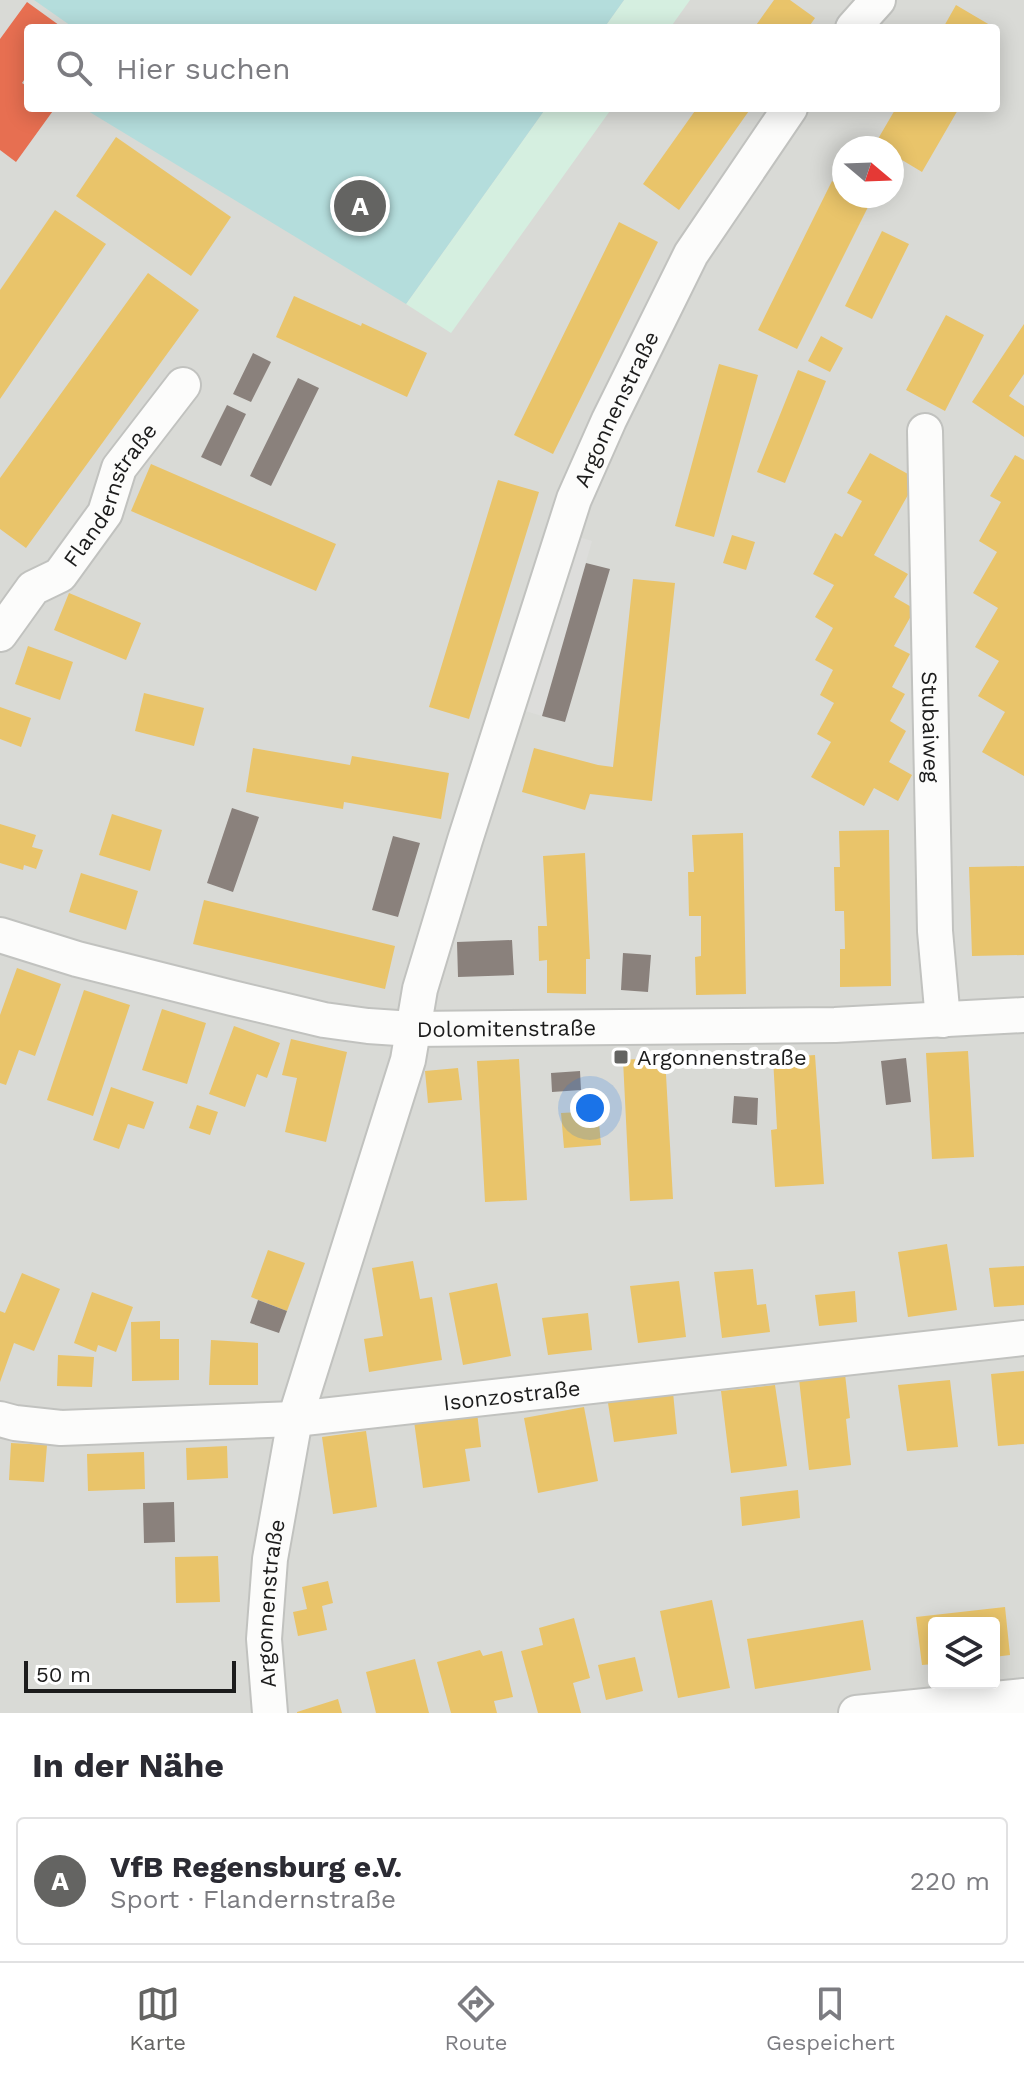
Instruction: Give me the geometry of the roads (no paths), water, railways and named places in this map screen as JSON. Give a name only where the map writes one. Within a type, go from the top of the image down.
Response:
[{"type":"street","points":[[857,24],[878,0]]},
{"type":"street","name":"Argonnenstraße","points":[[270,1713],[264,1639],[270,1559],[295,1419],[408,1060],[420,989],[465,840],[574,499],[609,420],[691,254],[787,112]]},
{"type":"street","name":"Flandernstraße","points":[[0,634],[33,588],[60,575],[105,513],[119,468],[183,385]]},
{"type":"street","name":"Stubaiweg","points":[[925,431],[935,931],[943,1020]]},
{"type":"street","name":"Dolomitenstraße","points":[[0,935],[77,959],[232,998],[324,1020],[368,1026],[413,1029],[835,1025],[1024,1015]]},
{"type":"street","name":"Isonzostraße","points":[[0,1419],[61,1428],[295,1419],[1024,1338]]},
{"type":"street","points":[[856,1713],[1024,1696]]},
{"type":"place","name":"VfB Regensburg e.V.","points":[[360,206]]},
{"type":"place","name":"Argonnenstraße","points":[[621,1057]]}]
